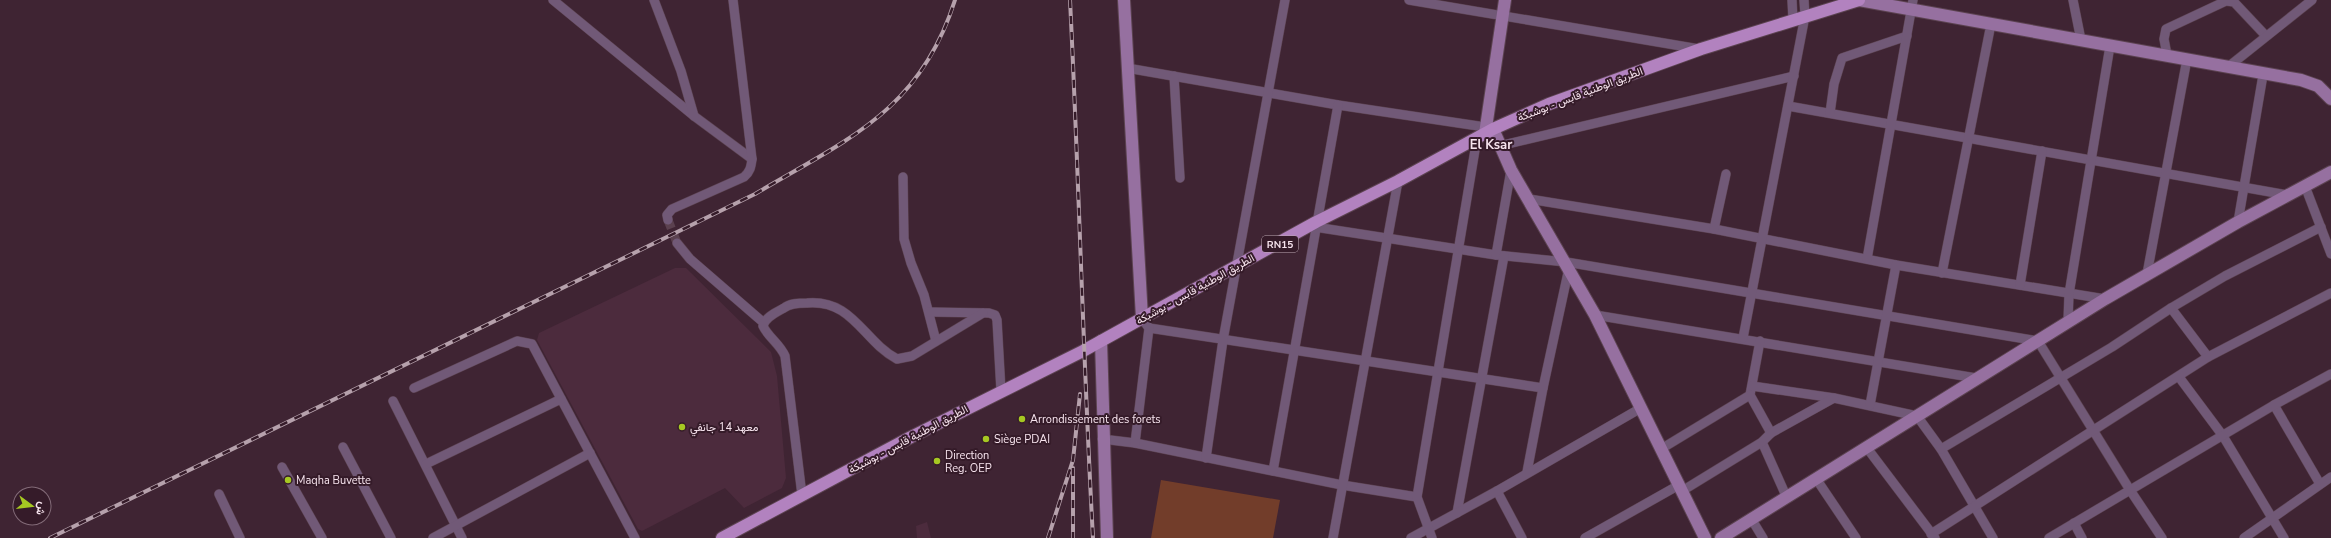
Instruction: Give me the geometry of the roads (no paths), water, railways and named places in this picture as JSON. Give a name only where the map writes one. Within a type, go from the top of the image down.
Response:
[{"type":"main road","name":"الطريق الوطنية قابس - بوشبكة","points":[[722,538],[1001,391],[1101,341],[1146,323],[1237,266],[1398,181],[1485,132],[1549,104],[1701,49],[1859,0]]},
{"type":"street","points":[[553,0],[694,116],[752,159]]},
{"type":"street","points":[[654,0],[681,71],[694,116]]},
{"type":"street","points":[[668,220],[667,215],[672,209],[747,174],[752,159],[733,0]]},
{"type":"street","points":[[1124,0],[1127,68],[1146,323],[1135,443]]},
{"type":"street","points":[[1206,458],[1223,340],[1285,0]]},
{"type":"street","points":[[1409,0],[1701,49]]},
{"type":"street","points":[[1432,538],[1417,497],[1459,250],[1485,132],[1505,0]]},
{"type":"street","points":[[1792,0],[1793,20]]},
{"type":"street","points":[[1743,338],[1805,16],[1804,0]]},
{"type":"street","points":[[1859,0],[1913,5],[1991,24],[2110,46],[2187,58],[2263,75],[2311,83],[2318,86],[2331,99]]},
{"type":"street","points":[[2073,0],[2081,40]]},
{"type":"street","points":[[2228,67],[2312,0]]},
{"type":"street","points":[[2167,55],[2164,39],[2166,29],[2226,1],[2234,2],[2266,36]]},
{"type":"street","points":[[1867,259],[1913,5]]},
{"type":"street","points":[[1942,273],[1991,24]]},
{"type":"street","points":[[1830,113],[1834,84],[1842,58],[1907,36]]},
{"type":"street","points":[[2068,321],[2069,294],[2110,46]]},
{"type":"street","points":[[2147,274],[2164,173],[2187,58]]},
{"type":"street","points":[[1127,68],[1485,132],[1500,146],[1511,170],[1568,265],[1595,315],[1705,538]]},
{"type":"street","points":[[2238,222],[2263,75]]},
{"type":"street","points":[[1174,76],[1180,178]]},
{"type":"street","points":[[1500,146],[1794,76]]},
{"type":"street","points":[[1273,471],[1315,224],[1338,105]]},
{"type":"street","points":[[1788,106],[1891,123],[1969,139],[2092,159],[2243,189],[2287,195]]},
{"type":"street","points":[[2020,285],[2042,151]]},
{"type":"street","points":[[1457,513],[1482,378],[1511,170]]},
{"type":"street","points":[[1722,538],[1817,480],[2068,321],[2238,222],[2331,172]]},
{"type":"street","points":[[1714,229],[1726,174]]},
{"type":"street","points":[[903,177],[904,239],[929,312],[936,341]]},
{"type":"street","points":[[1333,538],[1398,181]]},
{"type":"street","points":[[2305,186],[2331,254]]},
{"type":"street","points":[[1529,199],[1714,229],[1942,273],[2105,299]]},
{"type":"street","points":[[1315,224],[1459,250],[1751,292],[2038,341],[2130,490],[2162,538]]},
{"type":"street","points":[[1941,449],[2112,347],[2171,308],[2242,266],[2321,227]]},
{"type":"street","points":[[677,243],[690,259],[764,323],[765,330],[782,349],[785,356],[802,495]]},
{"type":"street","points":[[1527,472],[1568,265]]},
{"type":"street","points":[[1870,405],[1885,316],[1896,265]]},
{"type":"street","points":[[1867,448],[1933,536],[1974,507],[2094,432],[2208,357],[2331,294]]},
{"type":"street","points":[[764,323],[786,306],[819,302],[833,304],[846,313],[892,356],[898,359],[912,356],[983,313]]},
{"type":"street","points":[[2171,308],[2208,357]]},
{"type":"street","points":[[929,312],[983,313],[995,315],[998,320],[1001,391]]},
{"type":"street","points":[[1595,315],[1743,338],[1976,378]]},
{"type":"street","points":[[1146,323],[1223,340],[1543,388]]},
{"type":"street","points":[[414,388],[517,341],[532,344],[635,538]]},
{"type":"street","points":[[1101,341],[1102,439],[1107,538]]},
{"type":"street","points":[[1760,341],[1751,391],[1771,433]]},
{"type":"street","points":[[2049,538],[2274,405],[2331,374]]},
{"type":"street","points":[[2179,377],[2222,436],[2284,538]]},
{"type":"street","points":[[1661,449],[1751,391],[1834,398],[1917,416],[1941,449],[1993,538]]},
{"type":"street","points":[[1585,538],[1681,488],[1762,442],[1771,433],[1834,398]]},
{"type":"street","points":[[426,464],[561,399]]},
{"type":"street","points":[[393,401],[462,538]]},
{"type":"street","points":[[2274,405],[2320,484]]},
{"type":"street","points":[[1411,538],[1497,491],[1527,472],[1641,408]]},
{"type":"street","points":[[1102,439],[1135,443],[1342,485],[1417,497]]},
{"type":"street","points":[[1762,442],[1787,498]]},
{"type":"street","points":[[344,447],[391,538]]},
{"type":"street","points":[[433,538],[590,453]]},
{"type":"street","points":[[282,467],[322,538]]},
{"type":"street","points":[[2244,538],[2331,477]]},
{"type":"street","points":[[1817,480],[1856,538]]},
{"type":"street","points":[[1497,491],[1522,538]]},
{"type":"street","points":[[218,494],[240,538]]},
{"type":"street","points":[[1752,520],[1763,538]]},
{"type":"street","points":[[2074,523],[2082,538]]},
{"type":"tunnel","points":[[668,220],[677,243]]},
{"type":"railway","points":[[50,538],[755,194],[821,156],[850,138],[877,118],[901,96],[922,69],[940,38],[955,0]]},
{"type":"railway","points":[[1070,0],[1086,404],[1093,538]]},
{"type":"railway","points":[[1048,538],[1073,460],[1080,394]]},
{"type":"railway","points":[[1073,468],[1073,538]]},
{"type":"place","name":"Arrondissement des forets","points":[[1022,419]]},
{"type":"place","name":"معهد 14 جانفي","points":[[682,427]]},
{"type":"place","name":"Siège PDAI","points":[[986,439]]},
{"type":"place","name":"Direction Reg. OEP","points":[[937,461]]},
{"type":"place","name":"Maqha Buvette","points":[[288,480]]},
{"type":"district","name":"El Ksar","points":[[1491,144]]}]
